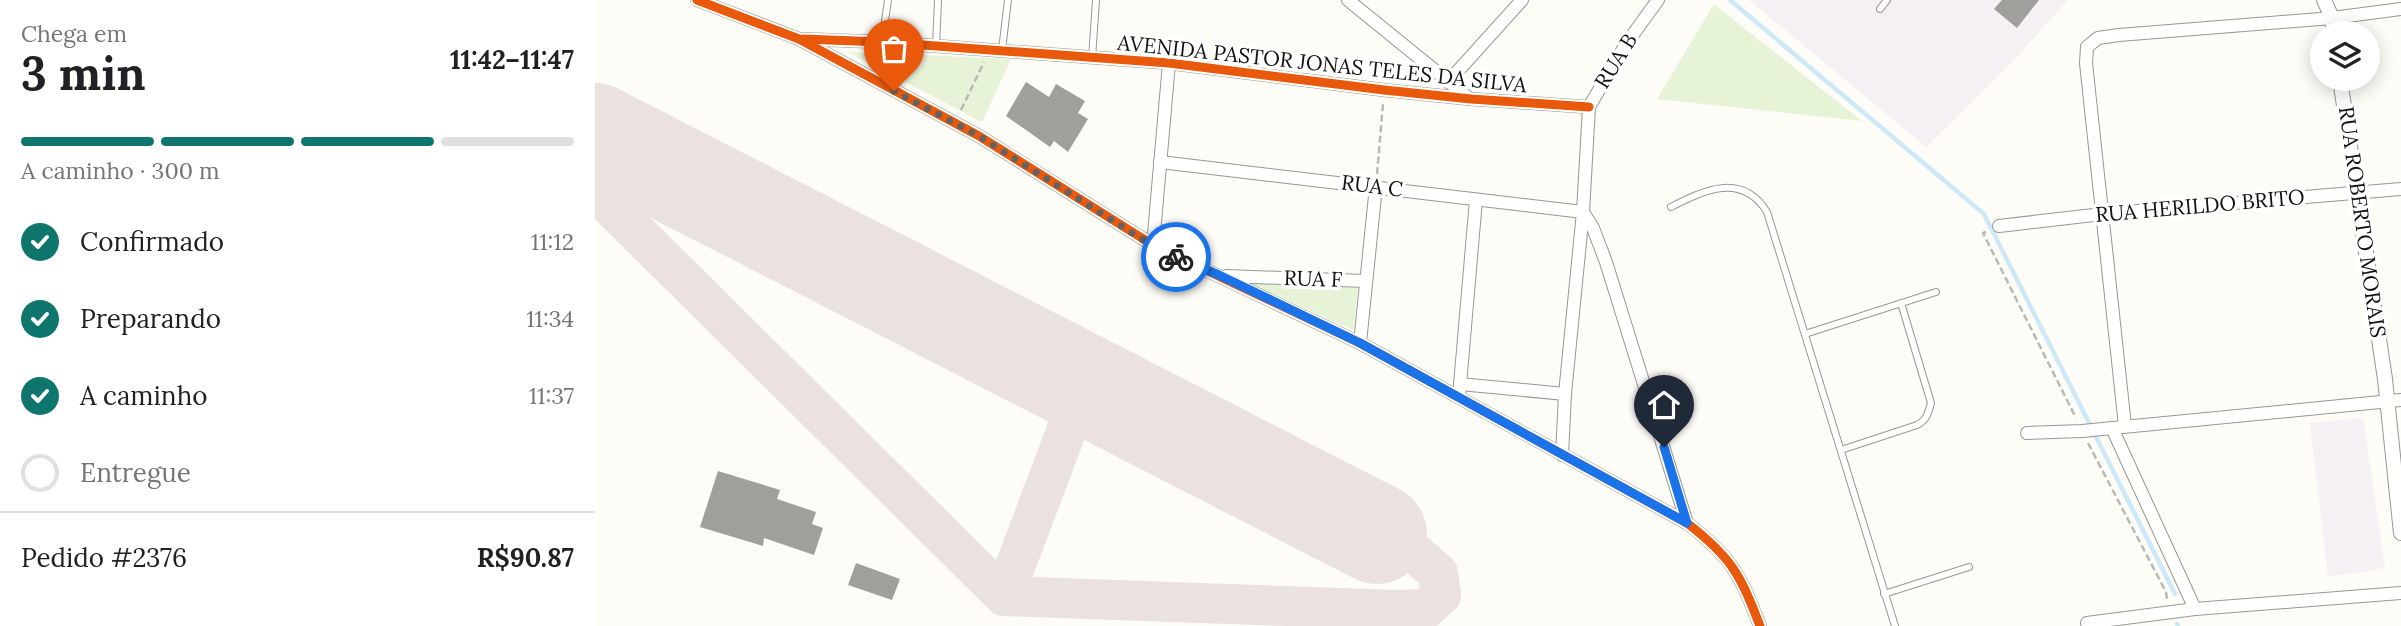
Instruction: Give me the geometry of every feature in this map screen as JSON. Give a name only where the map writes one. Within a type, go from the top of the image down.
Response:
[{"type":"street","points":[[697,0],[730,5],[799,39],[955,122],[1153,246],[1459,390],[1562,455],[1687,523],[1708,539],[1738,572],[1760,626]]},
{"type":"street","points":[[1348,0],[1471,99]]},
{"type":"street","points":[[1448,82],[1522,0]]},
{"type":"street","name":"RUA B","points":[[1562,455],[1565,394],[1583,212],[1589,107],[1626,44],[1658,0]]},
{"type":"street","points":[[2324,0],[2332,21]]},
{"type":"street","points":[[2195,609],[2118,427],[2087,47],[2098,38],[2119,35],[2332,18],[2401,9]]},
{"type":"street","name":"AVENIDA PASTOR JONAS TELES DA SILVA","points":[[799,39],[882,42],[1169,64],[1471,99],[1589,107]]},
{"type":"street","points":[[1153,246],[1169,64]]},
{"type":"street","name":"RUA ROBERTO MORAIS","points":[[2342,91],[2356,192],[2394,401],[2401,533]]},
{"type":"street","name":"RUA C","points":[[1160,162],[1583,212]]},
{"type":"street","points":[[1360,343],[1376,186]]},
{"type":"street","name":"RUA HERILDO BRITO","points":[[1999,226],[2102,214],[2401,189]]},
{"type":"street","points":[[1459,390],[1476,200]]},
{"type":"street","points":[[1583,212],[1593,228],[1605,262],[1687,523]]},
{"type":"street","name":"RUA F","points":[[1219,275],[1366,281]]},
{"type":"street","points":[[1459,390],[1565,394]]},
{"type":"street","points":[[2027,433],[2082,431],[2394,401]]},
{"type":"street","points":[[2087,623],[2169,620],[2195,609],[2401,593]]},
{"type":"lane","points":[[882,42],[888,0]]},
{"type":"lane","points":[[936,46],[938,0]]},
{"type":"lane","points":[[996,51],[1008,0]]},
{"type":"lane","points":[[1091,58],[1096,0]]},
{"type":"lane","points":[[1880,9],[1888,0]]},
{"type":"lane","points":[[1671,207],[1711,189],[1737,189],[1751,193],[1759,200],[1772,226],[1895,626]]},
{"type":"lane","points":[[1805,334],[1936,292]]},
{"type":"lane","points":[[1840,450],[1917,425],[1924,422],[1928,415],[1931,402],[1901,303]]},
{"type":"lane","points":[[1884,594],[1969,567]]},
{"type":"path","points":[[894,91],[920,45]]},
{"type":"path","points":[[955,122],[996,51]]},
{"type":"path","points":[[1376,186],[1384,90]]},
{"type":"shaded area","points":[[1749,0],[2068,0],[2012,62],[1926,147]]},
{"type":"shaded area","points":[[2363,418],[2385,567],[2328,576],[2310,423]]},
{"type":"green space","points":[[1714,4],[1735,21],[1862,121],[1657,99]]},
{"type":"green space","points":[[848,52],[1011,59],[982,122]]},
{"type":"green space","points":[[1249,283],[1358,288],[1353,330]]},
{"type":"building","points":[[2002,0],[2039,0],[2017,28],[1994,9]]},
{"type":"building","points":[[1026,82],[1049,97],[1056,84],[1085,101],[1078,113],[1088,119],[1068,152],[1054,141],[1050,147],[1006,116]]},
{"type":"building","points":[[718,471],[780,490],[777,499],[816,512],[812,524],[823,528],[814,555],[764,538],[763,546],[700,527]]},
{"type":"building","points":[[856,563],[900,579],[892,600],[848,585]]},
{"type":"waterway","points":[[1730,0],[1984,214],[2175,594]]},
{"type":"taxiway","points":[[595,191],[1004,596],[1426,609],[1441,595],[1438,573],[1416,554],[1377,534]]},
{"type":"taxiway","points":[[1004,596],[1084,384]]},
{"type":"runway","points":[[595,133],[1377,534]]},
{"type":"cycle path","points":[[697,0],[799,39],[979,136],[1153,245],[1360,343],[1687,523],[1715,547],[1733,568],[1760,626]]},
{"type":"cycle path","points":[[803,39],[882,42],[1169,63],[1384,90],[1589,107]]},
{"type":"way so far","points":[[894,91],[979,136],[1153,246],[1176,257]]},
{"type":"route","points":[[1176,257],[1360,343],[1687,523],[1664,447]]}]
